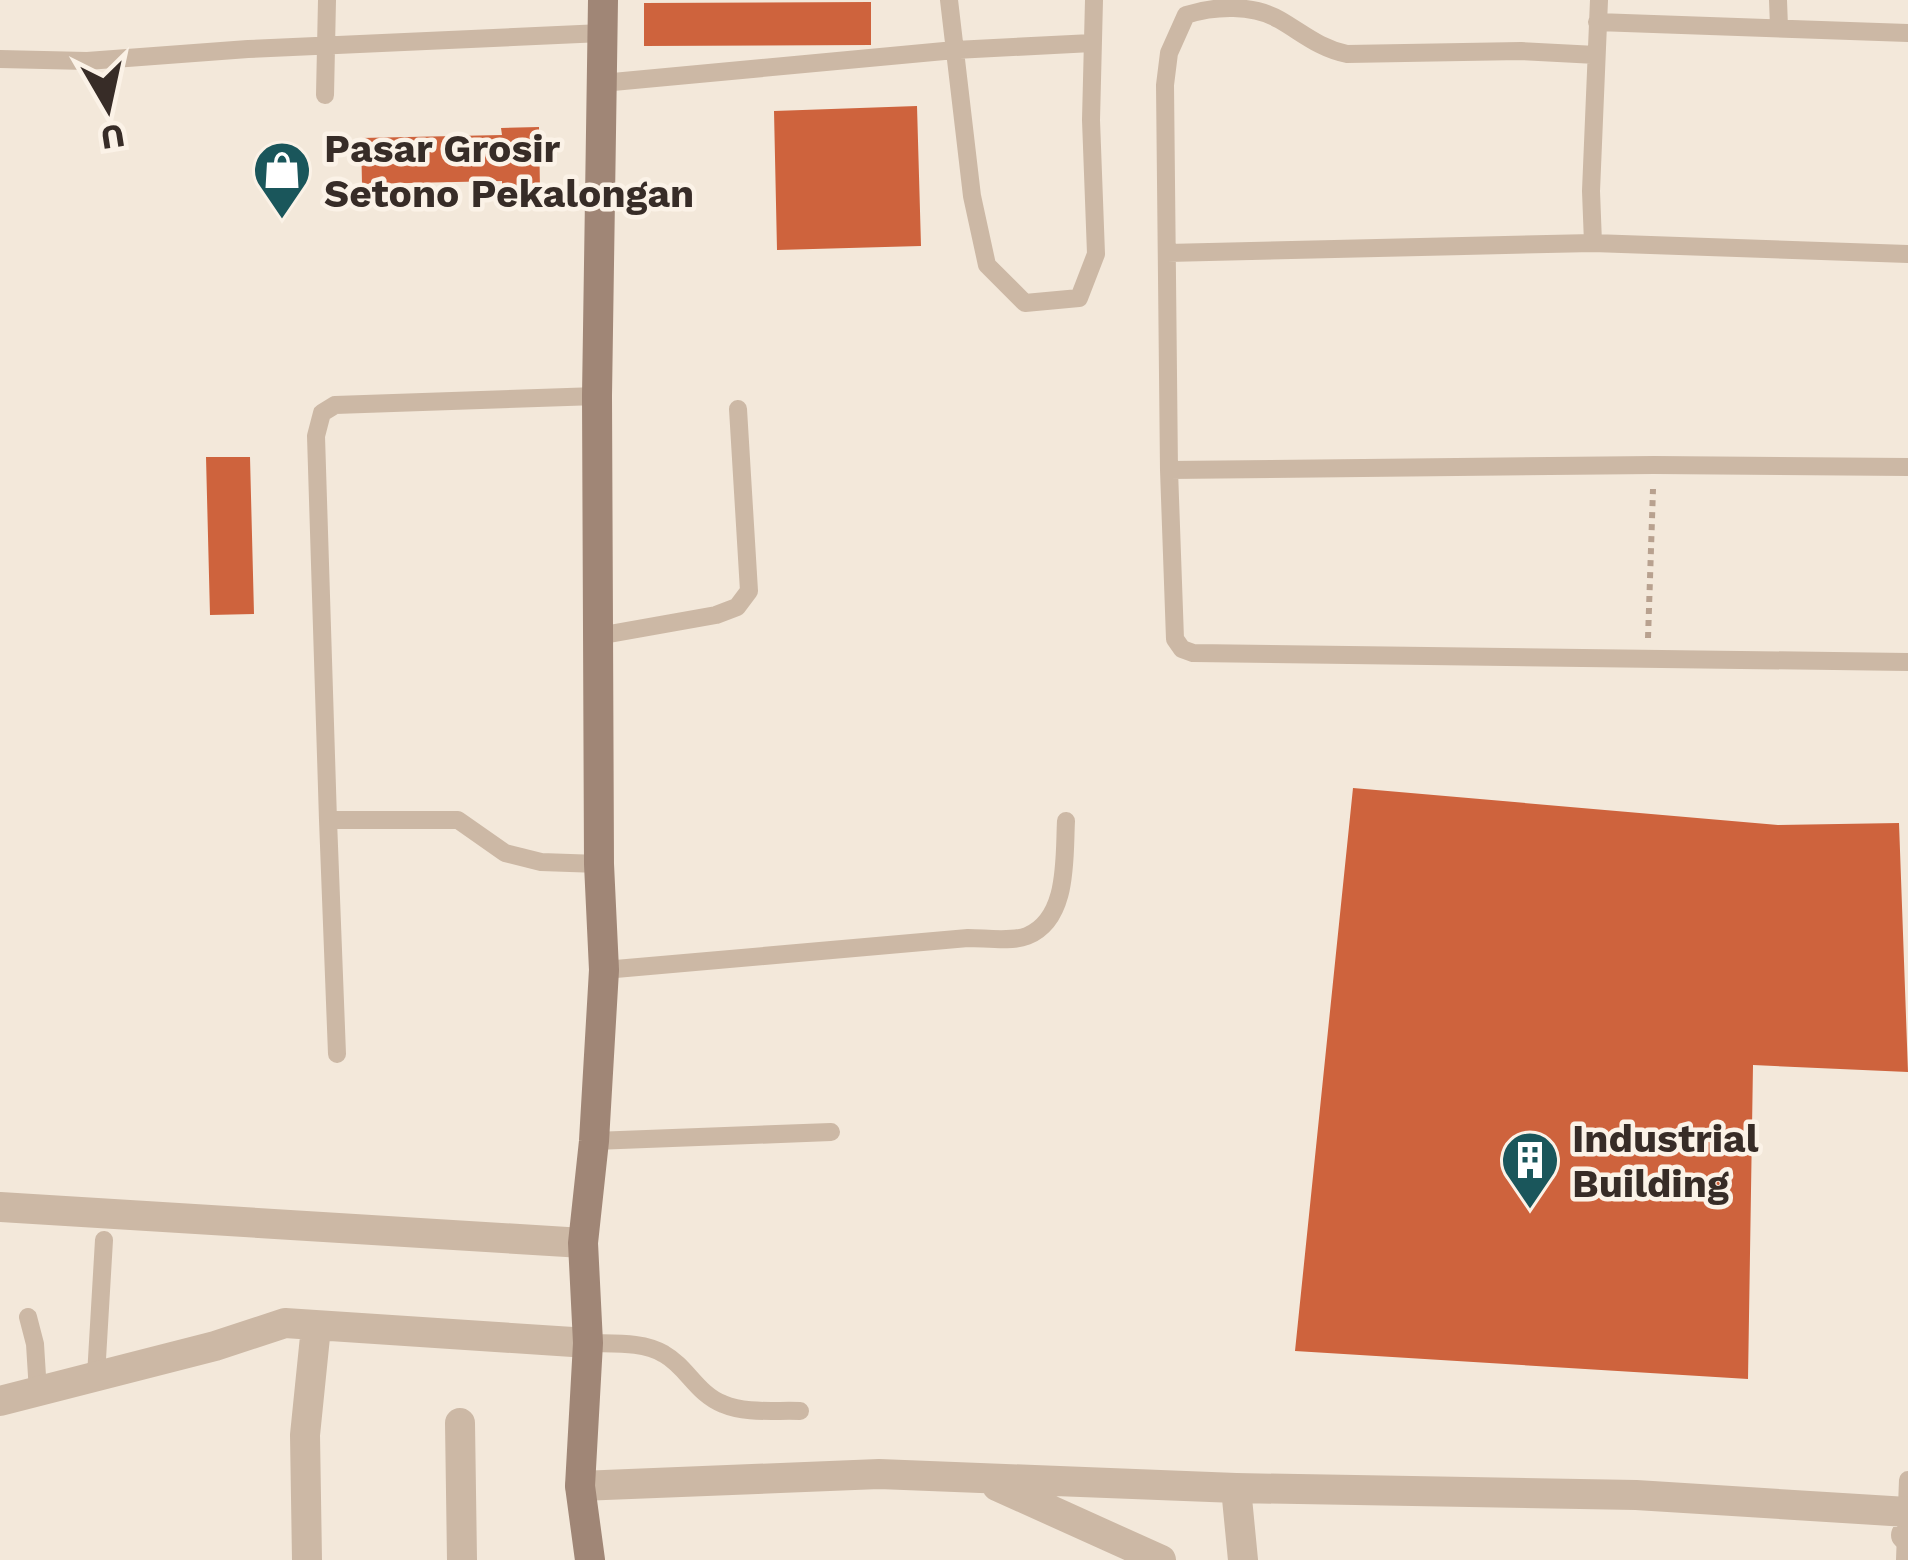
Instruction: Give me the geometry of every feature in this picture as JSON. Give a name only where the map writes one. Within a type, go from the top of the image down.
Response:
[{"type":"street","points":[[590,1560],[580,1486],[588,1343],[583,1244],[604,970],[599,864],[597,397],[603,0]]},
{"type":"street","points":[[0,1208],[583,1244]]},
{"type":"street","points":[[0,1401],[215,1346],[285,1323],[588,1343]]},
{"type":"street","points":[[307,1560],[305,1435],[316,1328]]},
{"type":"street","points":[[460,1424],[462,1560]]},
{"type":"street","points":[[580,1486],[879,1474],[1235,1488],[1636,1495],[1906,1535]]},
{"type":"street","points":[[981,1479],[1161,1560]]},
{"type":"street","points":[[1235,1488],[1243,1560]]},
{"type":"lane","points":[[325,95],[327,0]]},
{"type":"lane","points":[[949,0],[972,196],[987,266],[1025,303],[1078,298],[1096,254],[1094,0]]},
{"type":"lane","points":[[1593,243],[1598,0]]},
{"type":"lane","points":[[1778,0],[1779,27]]},
{"type":"lane","points":[[1596,55],[1521,51],[1347,54],[1322,49],[1266,13],[1205,9],[1186,15],[1169,53],[1165,85],[1173,629],[1182,649],[1193,653],[1908,662]]},
{"type":"lane","points":[[1597,22],[1908,33]]},
{"type":"lane","points":[[0,59],[87,61],[602,33]]},
{"type":"lane","points":[[602,83],[955,50],[1092,43]]},
{"type":"lane","points":[[1167,253],[1593,243],[1908,254]]},
{"type":"lane","points":[[337,1054],[316,436],[322,413],[334,405],[597,397]]},
{"type":"lane","points":[[598,636],[716,615],[737,607],[749,591],[738,409]]},
{"type":"lane","points":[[1169,470],[1908,467]]},
{"type":"lane","points":[[328,820],[458,820],[505,853],[542,862],[599,864]]},
{"type":"lane","points":[[604,970],[1027,937],[1049,917],[1062,886],[1066,821]]},
{"type":"lane","points":[[594,1142],[831,1132]]},
{"type":"lane","points":[[96,1376],[104,1240]]},
{"type":"lane","points":[[28,1317],[38,1392]]},
{"type":"lane","points":[[588,1343],[632,1344],[665,1354],[720,1404],[800,1411]]},
{"type":"lane","points":[[1906,1535],[1908,1480]]},
{"type":"path","points":[[1647,659],[1654,465]]},
{"type":"building","points":[[871,2],[871,45],[644,46],[644,3]]},
{"type":"building","points":[[917,106],[921,246],[777,250],[774,111]]},
{"type":"building","points":[[539,127],[540,190],[502,191],[502,181],[362,184],[361,138],[502,135],[501,128]]},
{"type":"building","points":[[206,457],[250,457],[254,614],[210,615]]},
{"type":"building","name":"Industrial Building","points":[[1353,788],[1778,825],[1899,823],[1908,1072],[1753,1065],[1748,1379],[1295,1351]]},
{"type":"place","name":"Pasar Grosir Setono Pekalongan","points":[[282,221]]},
{"type":"place","name":"Industrial Building","points":[[1530,1211]]}]
